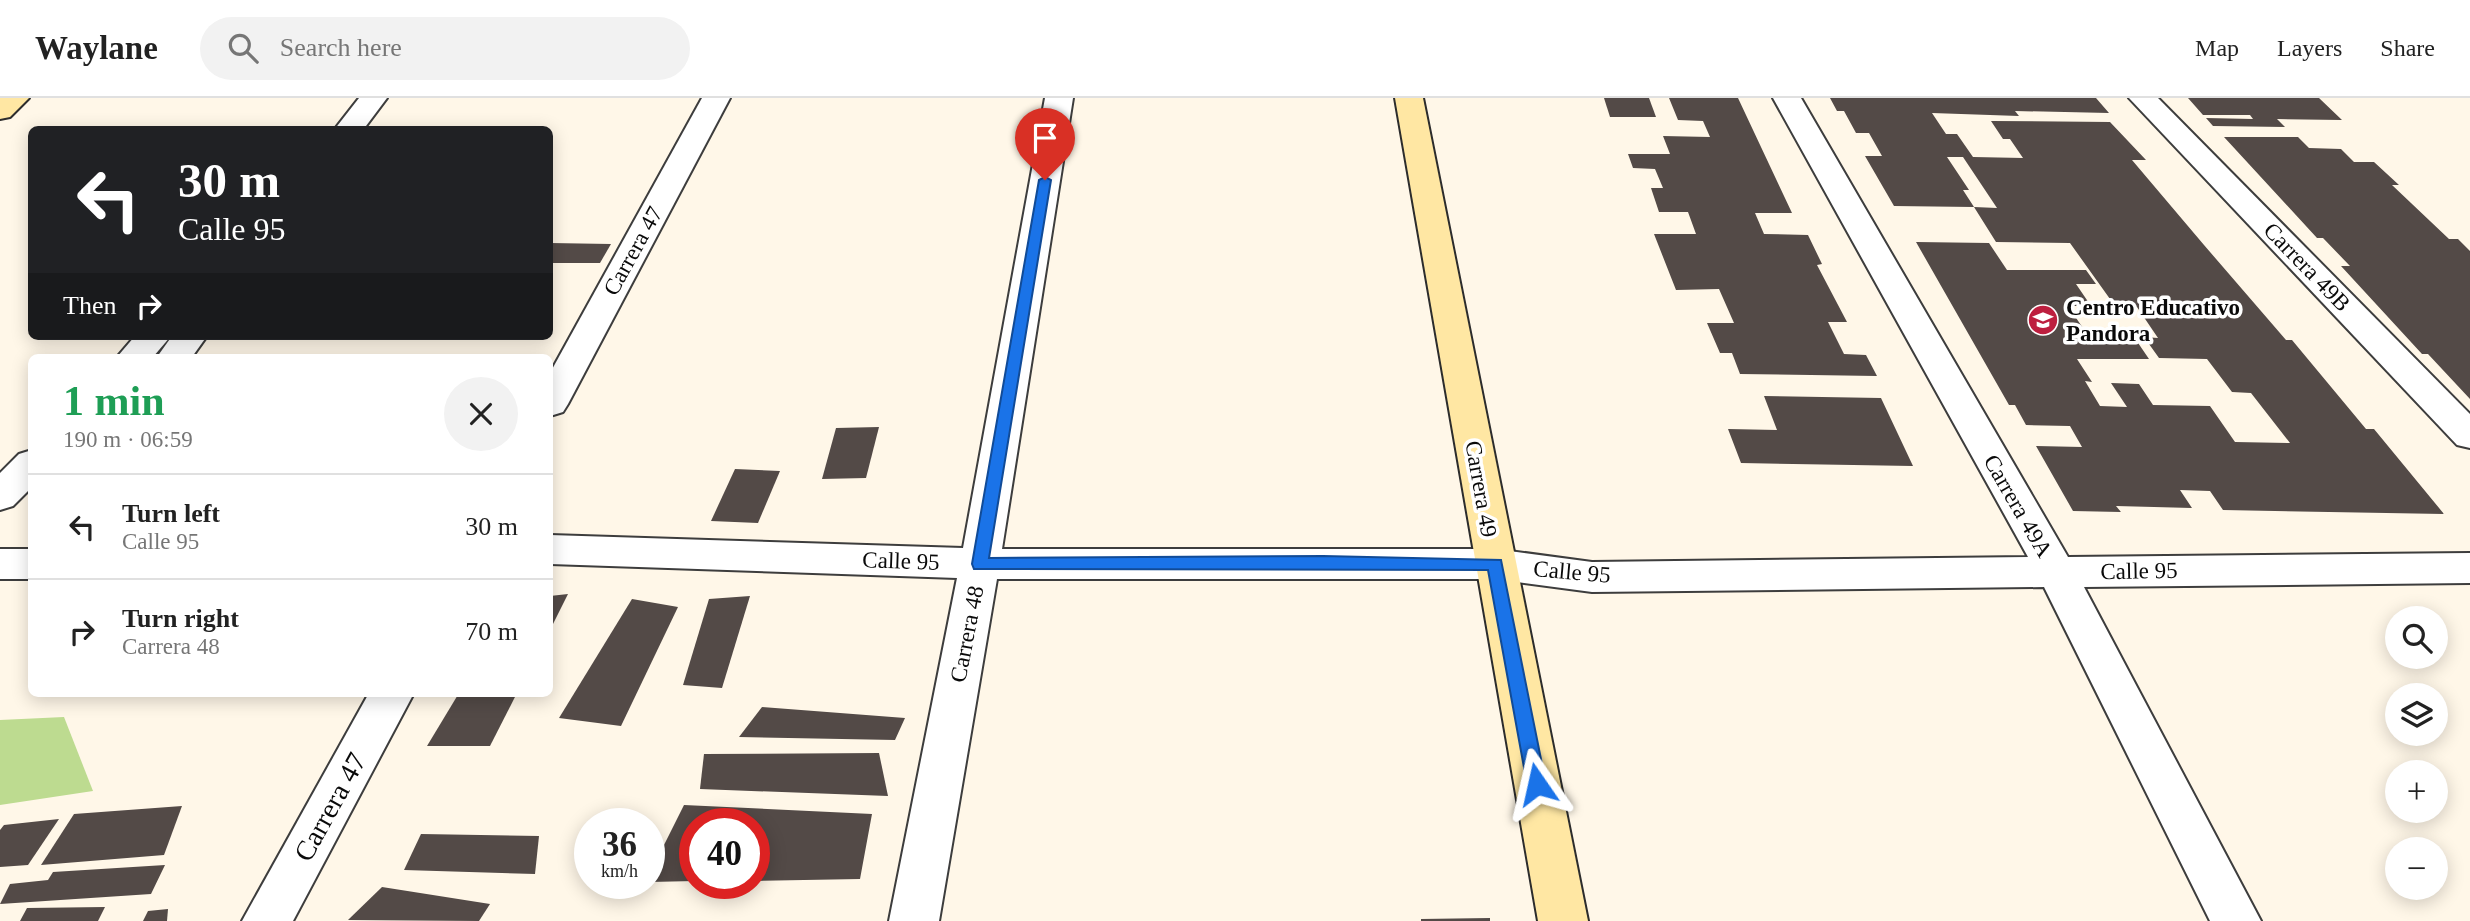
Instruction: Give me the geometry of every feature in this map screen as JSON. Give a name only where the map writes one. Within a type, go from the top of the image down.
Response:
[{"type":"street","points":[[0,111],[15,98]]},
{"type":"street","points":[[351,126],[373,98]]},
{"type":"street","name":"Carrera 47","points":[[553,398],[716,98]]},
{"type":"street","name":"Carrera 48","points":[[914,921],[980,564],[1059,98]]},
{"type":"street","name":"Carrera 49","points":[[1409,98],[1563,921]]},
{"type":"street","name":"Carrera 49A","points":[[1787,98],[2056,572],[2236,921]]},
{"type":"street","name":"Carrera 49B","points":[[2143,98],[2470,436]]},
{"type":"street","points":[[137,354],[150,340]]},
{"type":"street","points":[[176,354],[187,340]]},
{"type":"street","points":[[0,496],[28,467]]},
{"type":"street","name":"Calle 95","points":[[553,549],[980,564],[1495,564],[1592,577],[2470,568]]},
{"type":"street","name":"Carrera 47","points":[[267,921],[390,697]]},
{"type":"green space","points":[[64,717],[93,791],[0,805],[0,720]]},
{"type":"building","points":[[1604,98],[1649,98],[1656,117],[1610,117]]},
{"type":"building","points":[[1669,98],[1738,98],[1792,213],[1755,213],[1764,234],[1808,235],[1822,264],[1817,265],[1847,322],[1828,322],[1844,354],[1866,355],[1877,376],[1740,374],[1732,353],[1720,353],[1707,323],[1734,323],[1719,289],[1676,290],[1654,234],[1696,234],[1688,212],[1659,212],[1651,188],[1663,188],[1655,169],[1633,168],[1628,154],[1670,154],[1663,136],[1710,137],[1703,121],[1678,120]]},
{"type":"building","points":[[1830,98],[2096,98],[2109,113],[2015,111],[2019,116],[1932,113],[1946,134],[1957,134],[1973,157],[2023,158],[2010,139],[2003,139],[1991,121],[2110,122],[2146,160],[2132,160],[2204,245],[2286,340],[2292,340],[2366,429],[2374,429],[2444,514],[2223,510],[2210,491],[2180,490],[2192,508],[2116,506],[2121,512],[2073,511],[2036,446],[2082,447],[2070,426],[2026,425],[2015,405],[2009,405],[1916,242],[1989,243],[2007,270],[2086,270],[2096,284],[2076,284],[2091,306],[2068,306],[2089,337],[2134,337],[2149,359],[2077,359],[2092,382],[2085,381],[2100,406],[2127,407],[2111,383],[2139,384],[2153,405],[2210,406],[2235,442],[2290,443],[2251,393],[2232,392],[2207,359],[2159,358],[2144,337],[2158,338],[2137,307],[2115,306],[2070,243],[1996,242],[1974,207],[1894,206],[1865,156],[1882,156],[1869,133],[1856,133],[1844,111],[1837,111]],"holes":[[[1947,157],[1963,157],[1997,208],[1974,207],[1963,190],[1969,190]]]},
{"type":"building","points":[[2188,98],[2319,98],[2342,120],[2277,119],[2285,127],[2213,126],[2206,118],[2253,119],[2250,115],[2203,115]]},
{"type":"building","points":[[2224,137],[2298,137],[2309,148],[2341,149],[2354,162],[2374,162],[2399,185],[2392,185],[2449,239],[2458,239],[2470,251],[2470,399],[2428,354],[2422,354],[2341,266],[2350,266],[2323,238],[2317,238]]},
{"type":"building","points":[[553,243],[611,244],[600,263],[553,263]]},
{"type":"building","points":[[1764,396],[1881,398],[1913,466],[1741,463],[1728,429],[1777,430]]},
{"type":"building","points":[[879,427],[866,478],[822,479],[836,428]]},
{"type":"building","points":[[735,469],[780,471],[758,523],[711,521]]},
{"type":"building","points":[[568,594],[553,624],[553,596]]},
{"type":"building","points":[[750,596],[722,688],[683,685],[709,599]]},
{"type":"building","points":[[632,599],[678,607],[621,726],[559,718]]},
{"type":"building","points":[[457,697],[515,697],[490,746],[427,746]]},
{"type":"building","points":[[762,707],[905,718],[895,740],[739,737]]},
{"type":"building","points":[[879,753],[888,796],[700,789],[704,754]]},
{"type":"building","points":[[684,805],[747,808],[682,808]]},
{"type":"building","points":[[182,806],[164,855],[41,865],[74,814]]},
{"type":"building","points":[[770,809],[872,814],[860,879],[770,881]]},
{"type":"building","points":[[679,815],[679,881],[665,882],[665,843]]},
{"type":"building","points":[[59,819],[28,865],[0,867],[0,830],[4,825]]},
{"type":"building","points":[[421,834],[539,836],[535,874],[404,870]]},
{"type":"building","points":[[165,865],[151,894],[0,904],[10,884],[48,880],[53,872]]},
{"type":"building","points":[[382,887],[490,904],[479,921],[348,920]]},
{"type":"building","points":[[105,907],[98,921],[20,921],[27,908]]},
{"type":"building","points":[[168,909],[167,921],[143,921],[148,911]]},
{"type":"building","points":[[1490,918],[1490,921],[1421,921],[1421,919]]},
{"type":"place","name":"Centro Educativo Pandora","points":[[2043,320]]},
{"type":"route","points":[[1045,180],[980,564],[1495,564],[1537,784]]}]
